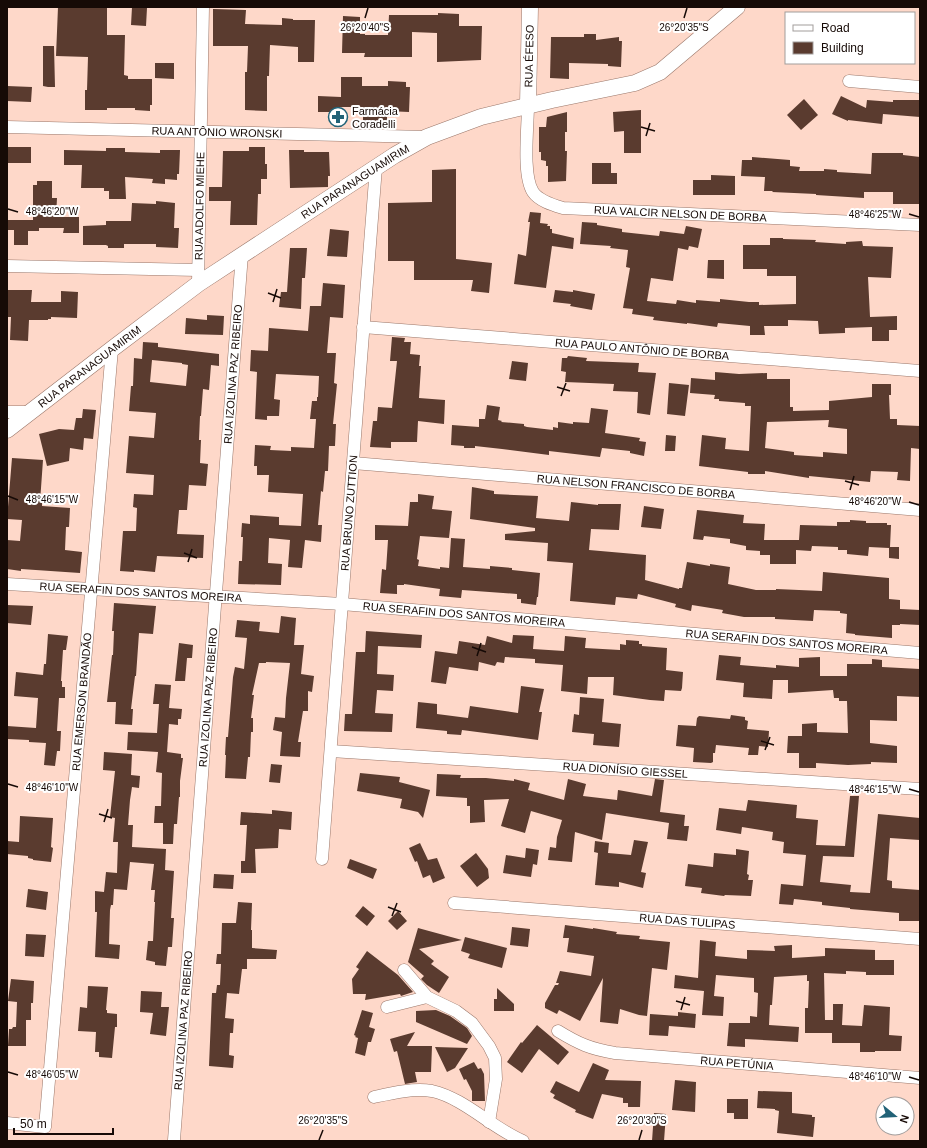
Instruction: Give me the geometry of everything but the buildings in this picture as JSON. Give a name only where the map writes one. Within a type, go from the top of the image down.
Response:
[{"type":"street","name":"RUA ADOLFO MIEHE","points":[[198,277],[203,7]]},
{"type":"street","name":"RUA ÉFESO","points":[[528,105],[530,7]]},
{"type":"street","name":"RUA PARANAGUAMIRIM","points":[[7,430],[112,349],[198,277],[242,254],[376,167],[427,137],[481,117],[528,105],[635,83],[660,72],[737,7]]},
{"type":"street","points":[[850,81],[920,87]]},
{"type":"street","name":"RUA VALCIR NELSON DE BORBA","points":[[528,105],[528,182],[534,194],[548,203],[563,208],[920,225]]},
{"type":"street","name":"RUA ANTÔNIO WRONSKI","points":[[7,127],[427,137]]},
{"type":"street","name":"RUA BRUNO ZUTTION","points":[[322,859],[376,167]]},
{"type":"street","name":"RUA IZOLINA PAZ RIBEIRO","points":[[174,1140],[242,254]]},
{"type":"street","points":[[7,266],[198,277]]},
{"type":"street","name":"RUA PAULO ANTÔNIO DE BORBA","points":[[363,328],[920,371]]},
{"type":"street","name":"RUA EMERSON BRANDÃO","points":[[7,1123],[45,1127],[112,349]]},
{"type":"street","points":[[7,412],[30,412]]},
{"type":"street","name":"RUA NELSON FRANCISCO DE BORBA","points":[[353,463],[920,510]]},
{"type":"street","name":"RUA SERAFIN DOS SANTOS MOREIRA","points":[[7,584],[342,604],[920,654]]},
{"type":"street","name":"RUA DIONÍSIO GIESSEL","points":[[331,751],[920,788]]},
{"type":"street","name":"RUA DAS TULIPAS","points":[[454,903],[920,939]]},
{"type":"street","points":[[404,970],[427,997],[456,1011],[472,1023],[489,1046],[495,1058],[496,1079],[489,1122]]},
{"type":"street","points":[[387,1008],[427,997]]},
{"type":"street","name":"RUA PETÚNIA","points":[[558,1031],[589,1048],[615,1054],[920,1078]]},
{"type":"street","points":[[374,1097],[413,1091],[431,1091],[451,1098],[512,1136],[523,1141]]},
{"type":"place","name":"Farmácia Coradelli","points":[[338,117]]}]
